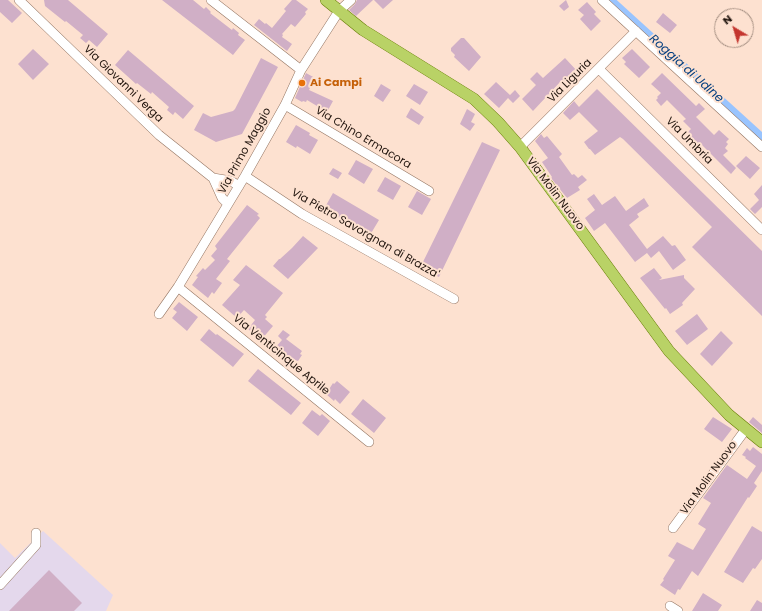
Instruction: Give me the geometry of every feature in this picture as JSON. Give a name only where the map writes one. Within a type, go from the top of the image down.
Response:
[{"type":"main road","name":"Via Molin Nuovo","points":[[326,0],[363,30],[474,99],[498,122],[520,147],[669,351],[729,415],[762,442]]},
{"type":"street","points":[[211,0],[301,70]]},
{"type":"street","name":"Via Primo Maggio","points":[[159,314],[178,287],[245,176],[285,104],[301,70],[339,11],[351,0]]},
{"type":"street","points":[[602,0],[762,147]]},
{"type":"street","name":"Via Giovanni Verga","points":[[20,1],[159,135],[213,178],[222,198],[228,204]]},
{"type":"street","name":"Via Liguria","points":[[520,147],[579,90],[636,31]]},
{"type":"street","name":"Via Umbria","points":[[599,69],[762,230]]},
{"type":"street","name":"Via Chino Ermacora","points":[[285,104],[429,191]]},
{"type":"street","name":"Via Pietro Savorgnan di Brazza'","points":[[245,176],[302,214],[454,299]]},
{"type":"street","name":"Via Giovanni Verga","points":[[213,178],[231,181],[239,186]]},
{"type":"street","name":"Via Venticinque Aprile","points":[[178,287],[369,442]]},
{"type":"street","name":"Via Molin Nuovo","points":[[673,528],[746,429]]},
{"type":"street","points":[[0,585],[36,545],[36,533]]},
{"type":"shaded area","points":[[43,531],[113,595],[106,611],[0,611],[0,543],[15,558]]},
{"type":"building","points":[[0,0],[8,0],[22,13],[12,23],[0,12]]},
{"type":"building","points":[[44,0],[68,0],[108,34],[97,47],[89,40],[86,43],[80,38],[83,35],[45,6]]},
{"type":"building","points":[[162,0],[193,0],[204,9],[206,7],[211,12],[210,13],[232,30],[233,28],[239,33],[238,35],[245,40],[233,55]]},
{"type":"building","points":[[292,0],[296,0],[308,9],[305,12],[306,14],[295,27],[291,24],[282,34],[282,37],[292,44],[287,51],[254,25],[259,19],[272,28],[286,11],[284,9]]},
{"type":"building","points":[[357,0],[373,0],[356,16],[349,10]]},
{"type":"building","points":[[374,0],[393,0],[383,9]]},
{"type":"building","points":[[566,0],[569,7],[564,11],[559,6]]},
{"type":"building","points":[[587,2],[596,12],[594,14],[601,21],[591,31],[580,19],[584,15],[578,10]]},
{"type":"building","points":[[663,13],[677,25],[670,33],[656,22]]},
{"type":"building","points":[[461,38],[464,38],[481,57],[469,71],[454,57],[455,55],[451,51],[451,48]]},
{"type":"building","points":[[33,49],[49,64],[33,80],[18,64]]},
{"type":"building","points":[[632,49],[650,67],[639,78],[624,64],[626,62],[622,58]]},
{"type":"building","points":[[128,50],[194,106],[183,119],[175,112],[173,115],[167,110],[169,107],[152,92],[151,94],[137,83],[136,84],[115,65]]},
{"type":"building","points":[[261,58],[278,67],[242,134],[216,142],[194,130],[203,113],[211,117],[233,111],[235,109]]},
{"type":"building","points":[[565,58],[578,72],[564,85],[561,81],[533,111],[522,99],[536,85],[530,79],[537,72],[543,78]]},
{"type":"building","points":[[306,73],[315,78],[309,90],[333,101],[327,112],[307,100],[306,102],[302,102],[295,98]]},
{"type":"building","points":[[662,73],[696,106],[699,103],[705,109],[696,117],[714,135],[719,130],[729,139],[726,142],[728,144],[725,148],[728,151],[723,155],[736,168],[731,174],[699,142],[694,147],[683,137],[691,129],[683,121],[686,119],[667,100],[661,106],[656,100],[661,93],[651,84]]},
{"type":"building","points":[[496,82],[510,95],[515,90],[520,96],[513,103],[508,98],[499,108],[484,94]]},
{"type":"building","points":[[381,84],[391,90],[383,102],[374,96]]},
{"type":"building","points":[[414,84],[428,92],[420,105],[406,96]]},
{"type":"building","points":[[597,89],[762,251],[762,316],[692,247],[712,227],[623,139],[620,137],[595,155],[589,149],[584,142],[598,131],[579,112],[570,120],[563,113],[574,101],[579,107]]},
{"type":"building","points":[[411,108],[424,117],[419,125],[406,117]]},
{"type":"building","points":[[467,109],[475,114],[471,122],[475,124],[470,131],[460,124]]},
{"type":"building","points":[[296,125],[310,133],[309,135],[318,140],[310,154],[297,146],[296,148],[286,142]]},
{"type":"building","points":[[541,134],[544,138],[547,136],[562,154],[559,157],[572,175],[574,174],[578,178],[582,175],[587,180],[578,187],[580,190],[567,198],[551,178],[552,177],[542,162],[548,158],[535,141]]},
{"type":"building","points":[[482,142],[500,150],[439,277],[420,268]]},
{"type":"building","points":[[746,156],[760,168],[750,179],[736,166]]},
{"type":"building","points":[[356,160],[373,169],[364,184],[348,174]]},
{"type":"building","points":[[333,168],[342,173],[338,179],[329,174]]},
{"type":"building","points":[[385,177],[401,186],[393,200],[377,191]]},
{"type":"building","points":[[762,185],[762,207],[755,214],[750,209],[759,200],[754,194]]},
{"type":"building","points":[[417,191],[431,199],[422,215],[408,207]]},
{"type":"building","points":[[333,193],[379,220],[370,235],[324,209]]},
{"type":"building","points":[[594,194],[602,205],[615,196],[626,211],[644,198],[649,206],[637,214],[639,217],[629,225],[647,249],[663,236],[672,246],[675,245],[686,260],[673,270],[659,251],[651,258],[647,253],[635,262],[605,223],[594,231],[585,218],[595,210],[587,199]]},
{"type":"building","points":[[247,205],[259,214],[257,215],[260,218],[227,259],[230,261],[216,279],[222,283],[214,294],[212,292],[208,298],[192,285],[198,277],[196,276],[203,268],[205,270],[215,260],[211,256],[217,249],[215,246]]},
{"type":"building","points":[[303,236],[318,248],[288,279],[273,266]]},
{"type":"building","points":[[246,265],[283,293],[265,315],[267,317],[265,319],[273,326],[261,340],[248,329],[255,320],[244,310],[237,318],[222,305],[240,285],[233,280]]},
{"type":"building","points":[[654,268],[662,278],[659,280],[684,275],[684,278],[695,289],[682,303],[683,305],[670,314],[640,278]]},
{"type":"building","points":[[179,302],[198,317],[187,331],[172,318],[177,312],[173,309]]},
{"type":"building","points":[[697,314],[708,329],[687,345],[675,331]]},
{"type":"building","points":[[209,329],[244,354],[233,367],[200,340]]},
{"type":"building","points":[[283,330],[290,335],[286,339],[302,351],[300,354],[302,355],[298,361],[295,360],[292,364],[274,349],[282,340],[278,336]]},
{"type":"building","points":[[721,331],[733,343],[712,366],[700,354]]},
{"type":"building","points":[[258,369],[301,403],[291,415],[248,381]]},
{"type":"building","points":[[337,381],[350,392],[340,404],[326,394],[333,383],[334,384]]},
{"type":"building","points":[[363,399],[386,418],[374,433],[351,414]]},
{"type":"building","points":[[312,410],[320,416],[322,414],[330,421],[318,436],[302,423]]},
{"type":"building","points":[[713,417],[732,429],[722,442],[704,429]]},
{"type":"building","points":[[753,417],[762,425],[762,433],[749,422]]},
{"type":"building","points":[[753,447],[762,454],[762,471],[754,483],[757,486],[749,498],[748,497],[698,576],[692,571],[675,595],[660,585],[675,560],[668,556],[677,542],[693,550],[706,529],[698,524],[711,503],[703,498],[727,465],[747,479],[756,466],[742,455],[747,448],[750,451]]},
{"type":"building","points":[[752,526],[762,532],[762,559],[755,569],[753,568],[743,583],[724,572]]},
{"type":"building","points":[[49,570],[82,603],[74,611],[9,611]]},
{"type":"building","points":[[703,593],[722,605],[718,611],[692,611]]},
{"type":"building","points":[[757,600],[762,603],[762,611],[750,611]]},
{"type":"waterway","name":"Roggia di Udine","points":[[610,0],[762,138]]},
{"type":"place","name":"Ai Campi","points":[[302,83]]}]
